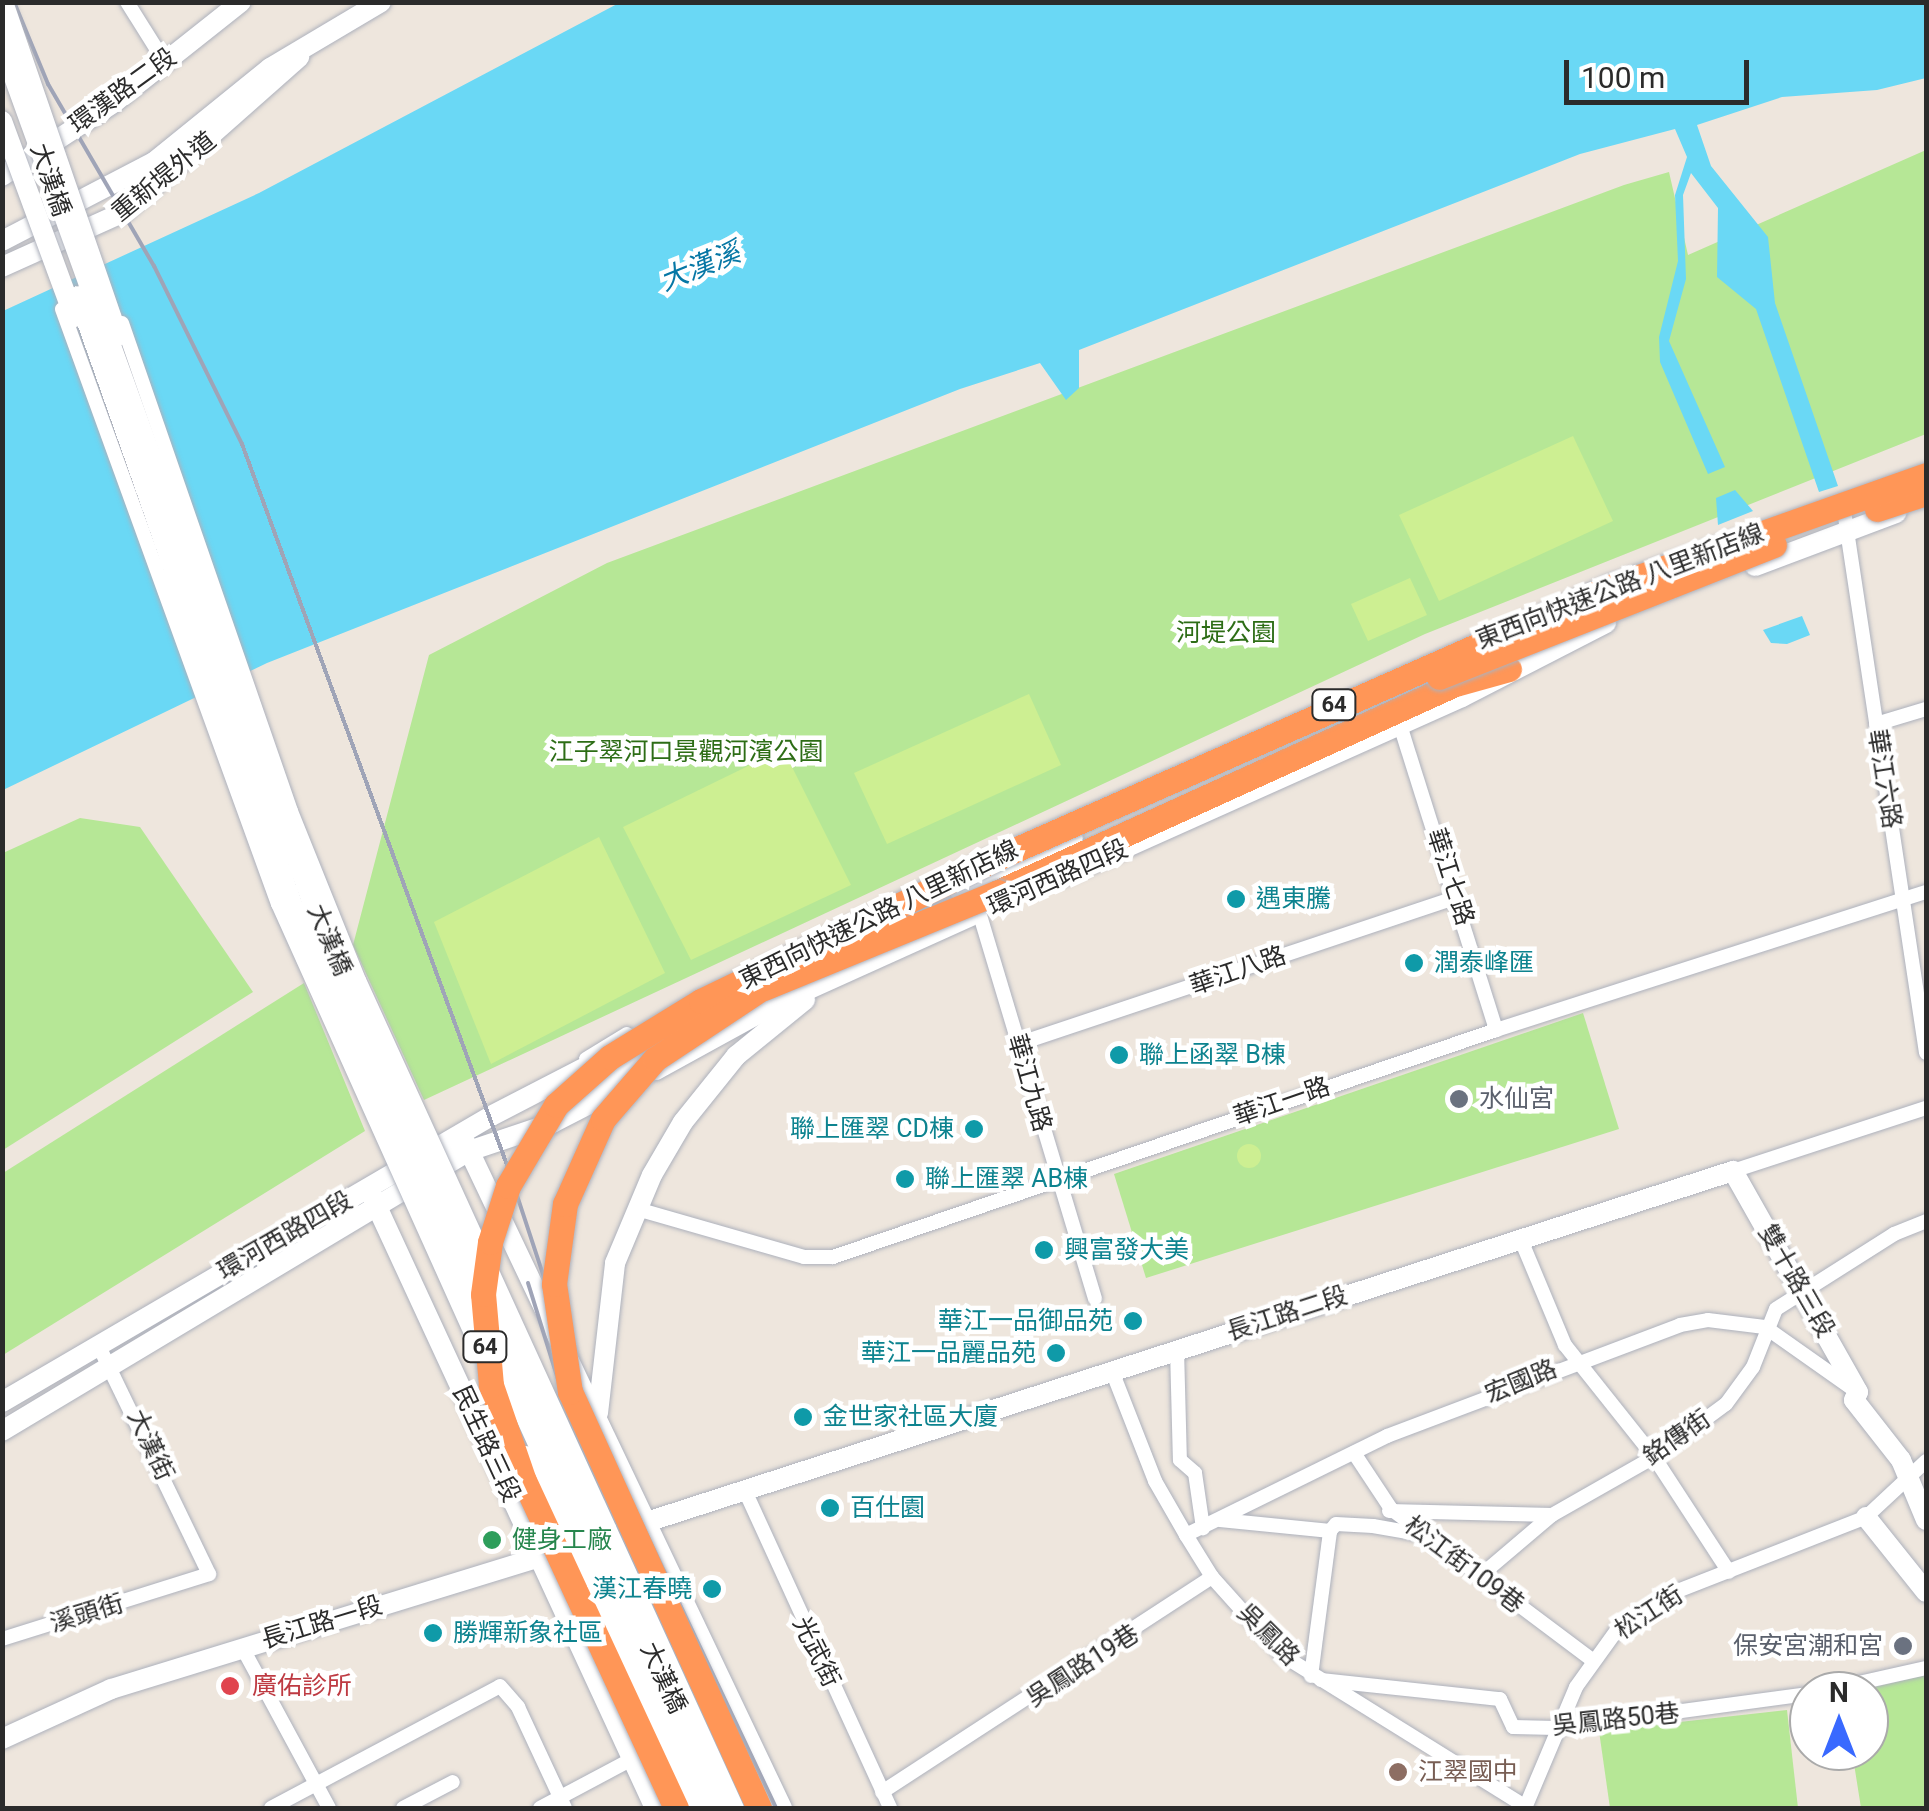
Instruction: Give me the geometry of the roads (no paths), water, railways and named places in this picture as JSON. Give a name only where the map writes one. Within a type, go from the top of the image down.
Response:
[{"type":"highway","name":"東西向快速公路 八里新店線","points":[[676,1808],[524,1481],[492,1385],[483,1294],[490,1242],[508,1186],[556,1105],[610,1057],[701,1001],[990,861],[1610,587],[1926,478]]},
{"type":"highway","name":"東西向快速公路 八里新店線","points":[[760,1808],[570,1392],[554,1284],[556,1242],[573,1177],[612,1108],[655,1059],[760,986],[1400,692],[1819,527],[1926,494]]},
{"type":"highway","points":[[760,986],[948,914],[1508,668]]},
{"type":"street","points":[[6,2],[59,138]]},
{"type":"street","points":[[6,2],[284,792],[359,980],[737,1808]]},
{"type":"street","points":[[127,2],[164,62]]},
{"type":"street","name":"環漢路二段","points":[[2,176],[164,62],[241,2]]},
{"type":"street","name":"重新堤外道","points":[[2,241],[154,162],[270,68],[303,52],[381,2]]},
{"type":"street","name":"大漢橋","points":[[2,44],[312,902],[723,1808]]},
{"type":"street","name":"重新堤外道","points":[[2,267],[124,212],[280,80],[303,52]]},
{"type":"street","name":"大漢橋","points":[[2,82],[291,902],[704,1808]]},
{"type":"street","points":[[2,121],[72,313],[92,344]]},
{"type":"street","points":[[2,144],[247,826],[316,997],[690,1808]]},
{"type":"street","points":[[110,298],[156,467]]},
{"type":"street","name":"環河西路四段","points":[[1840,505],[1926,466]]},
{"type":"street","name":"環河西路四段","points":[[2,1431],[464,1142],[604,1045],[1576,595],[1734,533],[1926,478]]},
{"type":"street","name":"環河西路四段","points":[[1508,668],[1614,620],[1926,503]]},
{"type":"street","name":"華江六路","points":[[1840,505],[1848,530],[1926,1053]]},
{"type":"street","name":"環河西路四段","points":[[502,1135],[760,986],[966,876],[1505,642],[1576,595]]},
{"type":"street","name":"環河西路四段","points":[[1505,642],[1614,620]]},
{"type":"street","points":[[1876,724],[1926,709]]},
{"type":"street","name":"環河西路四段","points":[[464,1142],[552,1123],[830,981],[1405,715]]},
{"type":"street","name":"華江七路","points":[[1405,715],[1496,1030]]},
{"type":"street","name":"華江九路","points":[[966,876],[1095,1299]]},
{"type":"street","name":"華江一路","points":[[638,1209],[819,1258],[1496,1030],[1926,892]]},
{"type":"street","name":"華江八路","points":[[1018,1044],[1457,897]]},
{"type":"street","points":[[598,1425],[615,1263],[683,1122],[736,1056],[830,981]]},
{"type":"street","name":"環河西路四段","points":[[569,1072],[714,998],[760,986]]},
{"type":"street","name":"長江路二段","points":[[642,1523],[746,1493],[1176,1349],[1926,1108]]},
{"type":"street","points":[[464,1142],[598,1425],[768,1808]]},
{"type":"street","name":"雙十路三段","points":[[1733,1171],[1858,1392],[1854,1400],[1901,1460],[1926,1520]]},
{"type":"street","name":"環河西路四段","points":[[2,1402],[98,1344],[373,1197]]},
{"type":"street","name":"民生路三段","points":[[373,1197],[655,1808]]},
{"type":"street","points":[[1765,1328],[1800,1292],[1894,1234],[1926,1222]]},
{"type":"street","points":[[1521,1240],[1565,1345],[1654,1457],[1729,1572]]},
{"type":"street","name":"宏國路","points":[[1186,1535],[1354,1453],[1578,1360],[1680,1325],[1722,1321],[1765,1328],[1858,1392]]},
{"type":"street","name":"銘傳街","points":[[1480,1576],[1552,1515],[1654,1457],[1742,1385],[1765,1328]]},
{"type":"street","name":"大漢街","points":[[98,1344],[111,1363],[199,1548]]},
{"type":"street","points":[[1176,1349],[1180,1460],[1194,1473],[1203,1528]]},
{"type":"street","name":"吳鳳路","points":[[1112,1371],[1155,1481],[1186,1535],[1212,1577],[1282,1655],[1526,1808]]},
{"type":"street","points":[[496,1466],[598,1425]]},
{"type":"street","name":"松江街109巷","points":[[1354,1453],[1391,1509],[1592,1660]]},
{"type":"street","points":[[1926,1462],[1866,1517],[1926,1592]]},
{"type":"street","name":"光武街","points":[[746,1493],[890,1808]]},
{"type":"street","points":[[1373,1526],[1391,1509],[1552,1515]]},
{"type":"street","name":"松江街","points":[[1526,1808],[1556,1728],[1592,1660],[1617,1630],[1651,1607],[1866,1517]]},
{"type":"street","points":[[1220,1520],[1330,1531]]},
{"type":"street","points":[[642,1523],[782,1808]]},
{"type":"street","name":"長江路一段","points":[[2,1739],[111,1689],[642,1523]]},
{"type":"street","points":[[1316,1678],[1330,1531],[1336,1524],[1425,1536]]},
{"type":"street","name":"溪頭街","points":[[2,1639],[208,1576],[199,1548]]},
{"type":"street","name":"吳鳳路19巷","points":[[882,1792],[951,1752],[1212,1577]]},
{"type":"street","points":[[242,1647],[329,1808]]},
{"type":"street","points":[[1889,1676],[1926,1668]]},
{"type":"street","name":"吳鳳路50巷","points":[[1316,1678],[1500,1700],[1513,1727],[1556,1728],[1789,1697]]},
{"type":"street","points":[[271,1808],[500,1686],[518,1707],[562,1803]]},
{"type":"street","points":[[540,1808],[562,1803],[632,1759]]},
{"type":"street","points":[[403,1808],[452,1782]]},
{"type":"water","name":"大漢溪","points":[[619,3],[1926,3],[1926,78],[1877,90],[1782,97],[1697,125],[1711,166],[1768,237],[1775,303],[1838,486],[1819,492],[1756,309],[1717,277],[1718,208],[1691,173],[1683,195],[1686,279],[1669,341],[1725,467],[1708,474],[1660,362],[1659,337],[1678,261],[1675,195],[1687,157],[1675,129],[1580,154],[1079,350],[1079,388],[1066,400],[1040,363],[960,389],[267,663],[3,790],[3,311],[259,193]]},
{"type":"water","points":[[1735,490],[1753,511],[1718,525],[1716,498]]},
{"type":"water","points":[[1802,616],[1810,635],[1787,644],[1771,643],[1763,630]]},
{"type":"railway","points":[[14,2],[48,84],[154,266],[242,444],[507,1165],[587,1408],[776,1808]]},
{"type":"railway","points":[[528,1283],[575,1434],[746,1808]]},
{"type":"place","name":"遇東騰","points":[[1236,899]]},
{"type":"place","name":"潤泰峰匯","points":[[1414,963]]},
{"type":"place","name":"聯上函翠 B棟","points":[[1119,1055]]},
{"type":"place","name":"水仙宮","points":[[1459,1099]]},
{"type":"place","name":"聯上匯翠 CD棟","points":[[974,1129]]},
{"type":"place","name":"聯上匯翠 AB棟","points":[[905,1179]]},
{"type":"place","name":"興富發大美","points":[[1044,1250]]},
{"type":"place","name":"華江一品御品苑","points":[[1133,1321]]},
{"type":"place","name":"華江一品麗品苑","points":[[1056,1353]]},
{"type":"place","name":"金世家社區大廈","points":[[803,1417]]},
{"type":"place","name":"百仕園","points":[[830,1508]]},
{"type":"place","name":"健身工廠","points":[[492,1540]]},
{"type":"place","name":"漢江春曉","points":[[712,1589]]},
{"type":"place","name":"勝輝新象社區","points":[[433,1633]]},
{"type":"place","name":"保安宮潮和宮","points":[[1903,1646]]},
{"type":"place","name":"廣佑診所","points":[[230,1686]]},
{"type":"place","name":"江翠國中","points":[[1398,1772]]},
{"type":"park label","name":"河堤公園","points":[[1226,633]]},
{"type":"park label","name":"江子翠河口景觀河濱公園","points":[[686,752]]}]
